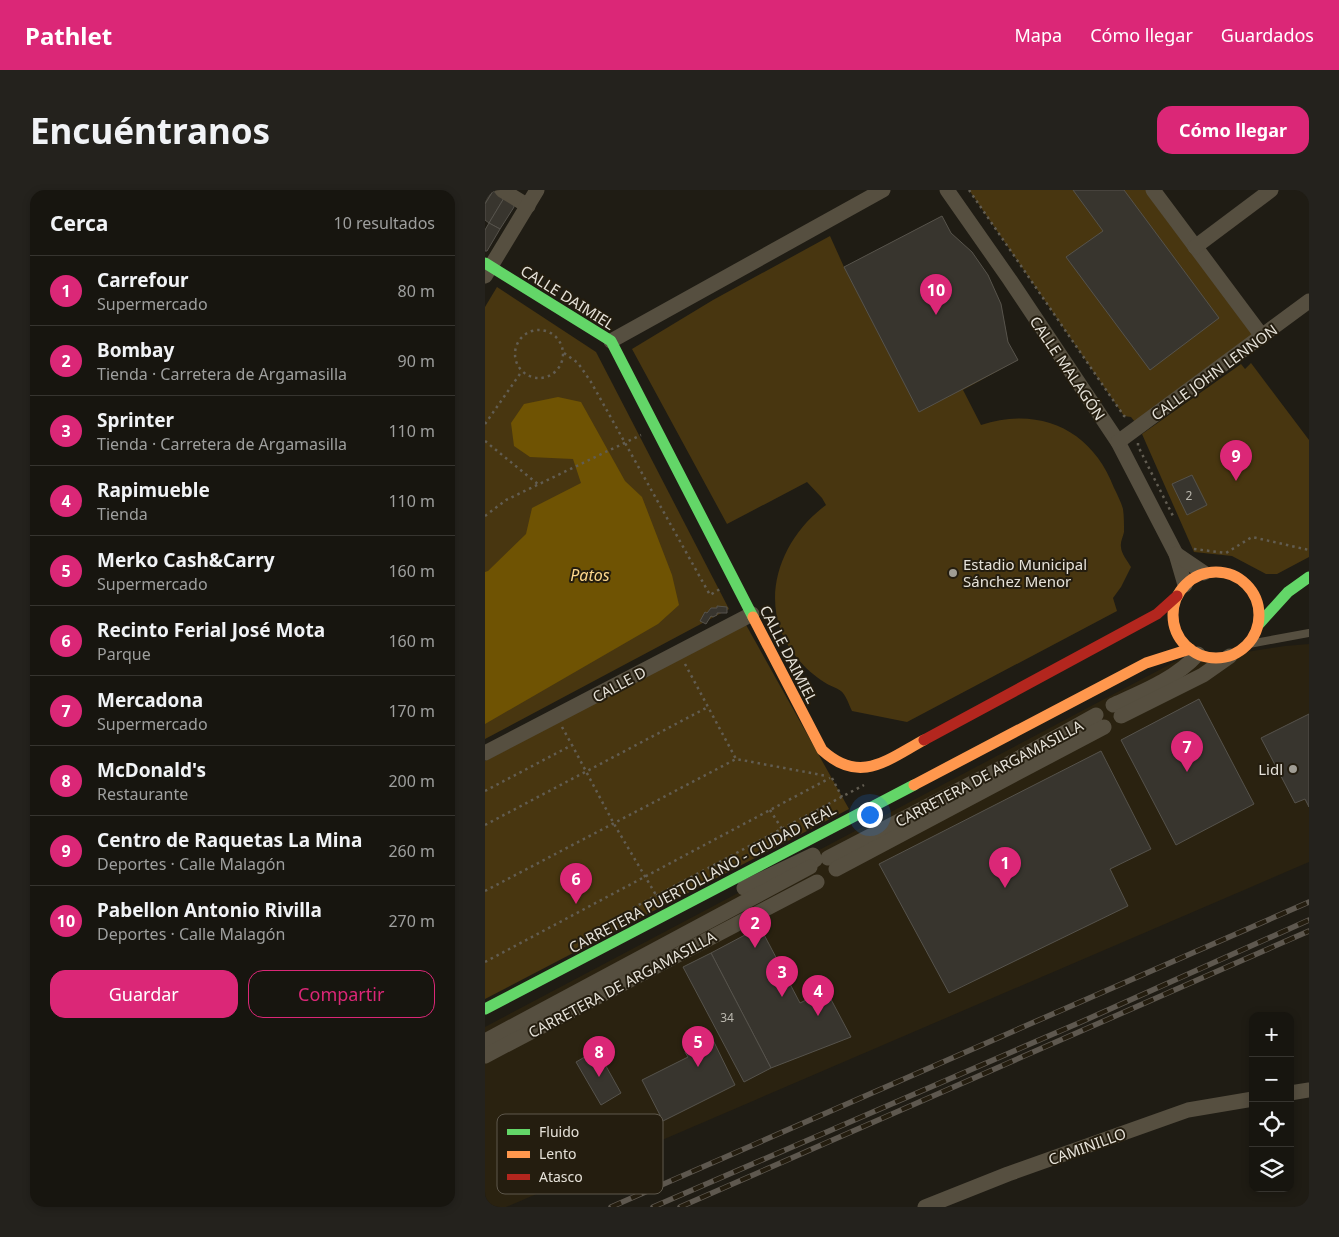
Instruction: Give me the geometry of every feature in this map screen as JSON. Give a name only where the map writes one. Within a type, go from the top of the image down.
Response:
[{"type":"main road","name":"CALLE DAIMIEL","points":[[487,268],[611,341],[822,750],[836,764],[854,769],[876,766],[1157,614],[1181,591]]},
{"type":"main road","points":[[1214,572],[1229,574],[1243,580],[1250,588],[1257,601],[1260,616],[1249,644],[1240,651],[1230,656],[1213,657],[1194,651],[1179,637],[1174,622],[1174,609],[1181,591],[1195,577],[1204,573],[1214,572]]},
{"type":"main road","points":[[1250,588],[1270,587],[1305,579]]},
{"type":"main road","points":[[1258,625],[1279,601],[1305,579]]},
{"type":"main road","name":"CARRETERA PUERTOLLANO - CIUDAD REAL","points":[[1146,663],[1174,622]]},
{"type":"main road","name":"CARRETERA PUERTOLLANO - CIUDAD REAL","points":[[485,1009],[1146,663],[1194,651]]},
{"type":"street","points":[[502,190],[527,206]]},
{"type":"street","points":[[487,268],[537,190]]},
{"type":"street","points":[[611,341],[883,190]]},
{"type":"street","name":"CALLE MALAGÓN","points":[[947,190],[1010,280],[1118,442],[1183,551],[1204,573]]},
{"type":"street","points":[[1153,190],[1262,336]]},
{"type":"street","points":[[1195,246],[1271,190]]},
{"type":"street","name":"CALLE JOHN LENNON","points":[[1118,442],[1309,301]]},
{"type":"street","name":"CALLE MALAGÓN","points":[[1181,591],[1183,551]]},
{"type":"street","name":"CALLE D","points":[[485,753],[752,614]]},
{"type":"street","points":[[1117,710],[1187,666],[1194,651]]},
{"type":"street","points":[[1117,710],[1203,675],[1230,656]]},
{"type":"street","points":[[1110,704],[1117,710],[1120,720],[1115,726],[1107,728],[1100,721],[1097,711],[1102,706],[1110,704]]},
{"type":"street","name":"CARRETERA DE ARGAMASILLA","points":[[485,1056],[781,892],[823,864],[1001,768],[1100,721]]},
{"type":"street","name":"CARRETERA DE ARGAMASILLA","points":[[485,1041],[781,892],[817,882],[831,881],[836,874],[813,855],[705,907],[675,909]]},
{"type":"street","points":[[817,882],[811,876],[823,864]]},
{"type":"street","points":[[1294,1092],[1309,1090]]},
{"type":"street","name":"CAMINILLO","points":[[925,1207],[1008,1174],[1188,1110],[1249,1100]]},
{"type":"lane","points":[[1258,625],[1284,636]]},
{"type":"lane","points":[[1249,644],[1284,636],[1309,633]]},
{"type":"path","points":[[969,190],[1124,416],[1131,417],[1139,427],[1142,434],[1138,446],[1177,523]]},
{"type":"path","points":[[531,331],[546,331],[553,334],[562,346],[562,362],[558,369],[545,378],[529,376],[522,370],[517,364],[515,356],[516,347],[525,335],[531,331]]},
{"type":"path","points":[[563,354],[578,363],[591,382],[709,595]]},
{"type":"path","points":[[485,424],[522,370]]},
{"type":"path","points":[[485,441],[539,485]]},
{"type":"path","points":[[485,516],[506,500],[625,443]]},
{"type":"path","points":[[1183,551],[1226,553],[1251,537],[1309,550]]},
{"type":"path","points":[[679,652],[736,759]]},
{"type":"path","points":[[485,825],[708,707]]},
{"type":"path","points":[[557,716],[614,824],[656,896]]},
{"type":"path","points":[[485,791],[572,745]]},
{"type":"path","points":[[485,891],[736,759],[831,777]]},
{"type":"path","points":[[485,962],[831,777]]},
{"type":"path","points":[[630,909],[842,797],[831,777]]},
{"type":"path","points":[[770,810],[782,829]]},
{"type":"shaded area","points":[[969,190],[1153,190],[1262,336],[1139,427],[1131,417],[1124,416]]},
{"type":"shaded area","points":[[942,216],[951,233],[972,252],[988,275],[1001,304],[1008,342],[1018,360],[963,390],[981,425],[1003,420],[1024,419],[1043,421],[1061,428],[1078,438],[1092,451],[1104,468],[1122,506],[1124,532],[1121,549],[1131,567],[1113,598],[1117,611],[907,722],[852,711],[843,693],[817,677],[798,659],[785,640],[777,619],[775,598],[777,577],[784,556],[795,537],[809,520],[826,505],[822,498],[807,482],[727,524],[632,349],[713,300],[830,236],[844,267]]},
{"type":"shaded area","points":[[497,287],[596,352],[729,609],[485,739],[485,307]]},
{"type":"shaded area","points":[[1251,363],[1309,440],[1309,557],[1277,574],[1266,574],[1232,556],[1194,552],[1142,434],[1241,364],[1245,369]]},
{"type":"shaded area","points":[[745,623],[849,809],[485,999],[485,761]]},
{"type":"shaded area","points":[[1309,644],[1309,862],[663,1140],[663,1114],[497,1114],[497,1194],[536,1194],[506,1207],[485,1207],[485,1027],[1180,659],[1213,657]]},
{"type":"water","name":"Patos","points":[[558,397],[581,402],[625,481],[642,497],[672,575],[679,605],[658,624],[485,724],[485,572],[526,534],[532,508],[581,483],[573,459],[530,457],[514,446],[511,423],[524,404]]},
{"type":"building","points":[[485,190],[493,191],[485,204]]},
{"type":"building","points":[[1073,190],[1124,190],[1219,318],[1150,370],[1066,257],[1103,231]]},
{"type":"building","points":[[493,191],[504,198],[489,223],[485,220],[485,204]]},
{"type":"building","points":[[504,198],[514,207],[500,229],[489,223]]},
{"type":"building","points":[[942,216],[951,233],[972,252],[988,275],[1001,304],[1008,342],[1018,360],[919,412],[844,267]]},
{"type":"building","points":[[489,223],[500,229],[487,251],[485,251],[485,230]]},
{"type":"building","points":[[1192,475],[1207,505],[1187,515],[1172,484]]},
{"type":"building","points":[[717,606],[727,607],[727,613],[717,613],[713,617],[711,616],[706,624],[700,621],[705,612],[707,613],[711,608],[717,608]]},
{"type":"building","points":[[1199,699],[1254,804],[1176,845],[1121,740]]},
{"type":"building","name":"Lidl","points":[[1309,714],[1309,807],[1305,799],[1295,803],[1261,738]]},
{"type":"building","points":[[1101,751],[1151,849],[1110,869],[1128,906],[949,993],[879,864]]},
{"type":"building","points":[[760,927],[800,1003],[826,990],[851,1037],[771,1068],[711,953]]},
{"type":"building","points":[[711,953],[771,1068],[744,1082],[683,967]]},
{"type":"building","points":[[712,1038],[735,1085],[663,1121],[663,1114],[659,1114],[642,1080],[688,1057],[685,1052]]},
{"type":"building","points":[[597,1050],[621,1093],[601,1105],[576,1062]]},
{"type":"railway","points":[[663,1184],[1309,902]]},
{"type":"railway","points":[[653,1207],[1081,1022],[1309,920]]},
{"type":"railway","points":[[680,1207],[1309,931]]},
{"type":"railway","points":[[611,1207],[641,1194]]},
{"type":"traffic: fast","points":[[485,263],[611,341],[753,617]]},
{"type":"traffic: fast","points":[[1259,624],[1288,592],[1309,577]]},
{"type":"traffic: fast","points":[[485,1009],[914,785]]},
{"type":"traffic: slow","points":[[1216,572],[1232,575],[1240,579],[1252,591],[1256,599],[1259,615],[1256,631],[1252,639],[1240,651],[1232,655],[1216,658],[1200,655],[1192,651],[1180,639],[1176,631],[1173,615],[1176,599],[1180,591],[1192,579],[1200,575],[1216,572]]},
{"type":"traffic: slow","points":[[753,617],[822,750],[849,766],[873,766],[898,755],[924,740]]},
{"type":"traffic: slow","points":[[914,785],[1146,663],[1190,649]]},
{"type":"traffic: jam","points":[[924,740],[1157,614],[1177,596]]},
{"type":"place","name":"Pabellon Antonio Rivilla","points":[[936,315]]},
{"type":"place","name":"Centro de Raquetas La Mina","points":[[1236,481]]},
{"type":"place","name":"Estadio Municipal Sánchez Menor","points":[[953,573]]},
{"type":"place","name":"Lidl","points":[[1293,769]]},
{"type":"place","name":"Mercadona","points":[[1187,772]]},
{"type":"place","name":"Carrefour","points":[[1005,888]]},
{"type":"place","name":"Recinto Ferial José Mota","points":[[576,904]]},
{"type":"place","name":"Bombay","points":[[755,948]]},
{"type":"place","name":"Sprinter","points":[[782,997]]},
{"type":"place","name":"Rapimueble","points":[[818,1016]]},
{"type":"place","name":"Merko Cash&Carry","points":[[698,1067]]},
{"type":"place","name":"McDonald's","points":[[599,1077]]}]
